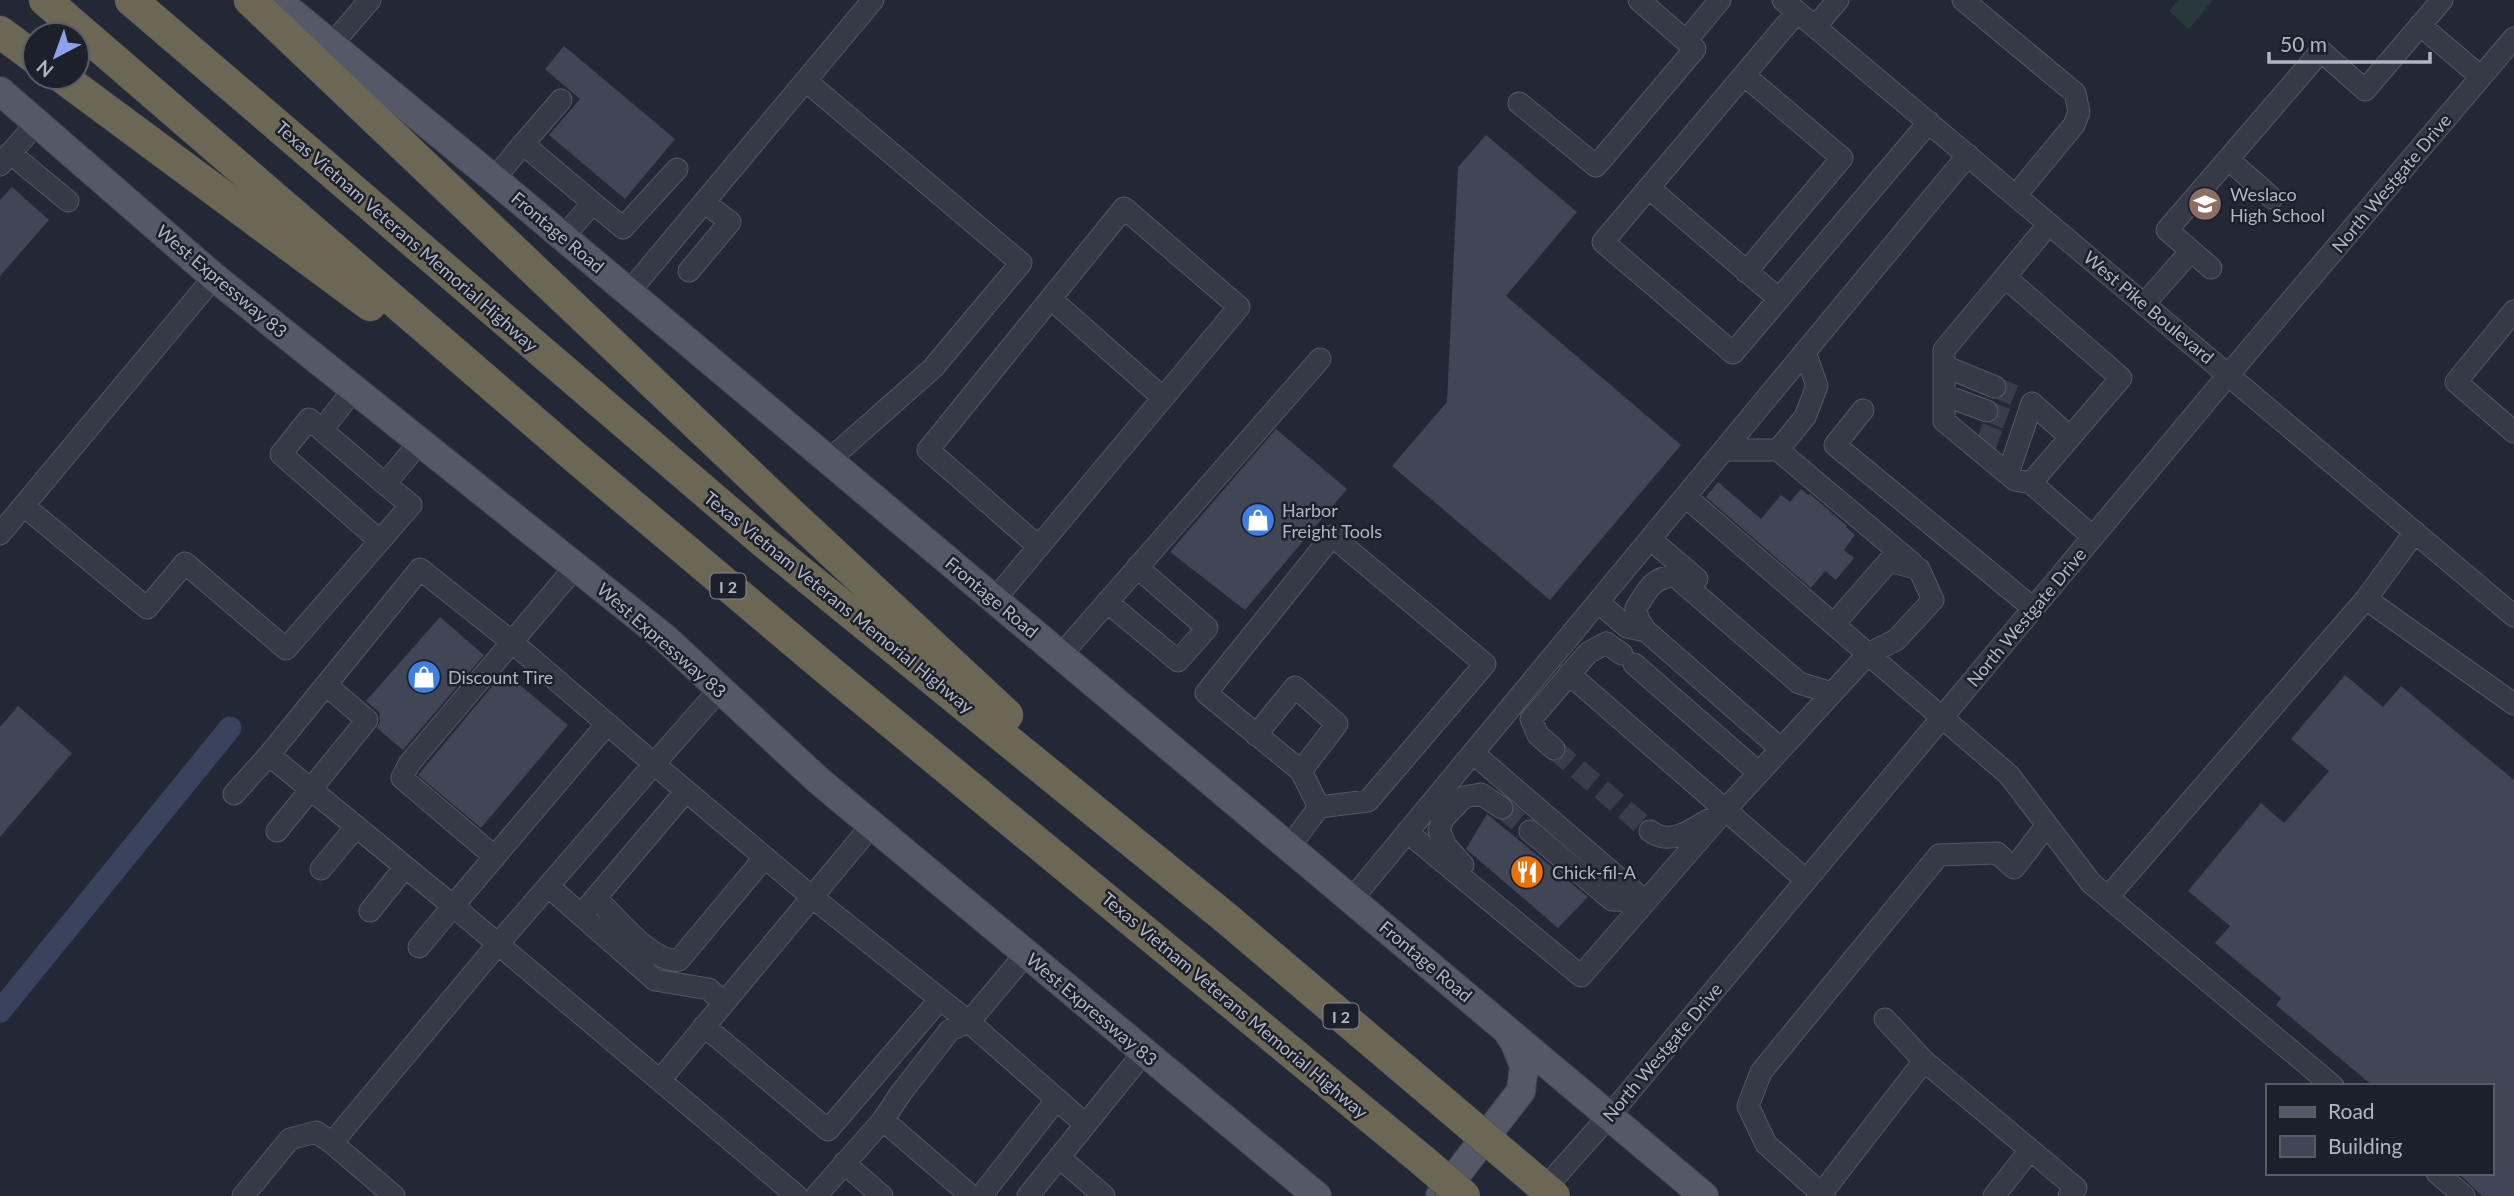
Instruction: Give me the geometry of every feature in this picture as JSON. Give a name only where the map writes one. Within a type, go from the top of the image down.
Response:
[{"type":"highway","name":"Texas Vietnam Veterans Memorial Highway","points":[[45,0],[575,457],[835,676],[1464,1196]]},
{"type":"highway","name":"Texas Vietnam Veterans Memorial Highway","points":[[131,0],[765,543],[1226,918],[1553,1196]]},
{"type":"highway","points":[[250,0],[790,514],[1226,918]]},
{"type":"highway","points":[[0,32],[21,48]]},
{"type":"highway","points":[[81,91],[575,457]]},
{"type":"main road","name":"Frontage Road","points":[[278,0],[1290,846],[1704,1196]]},
{"type":"main road","name":"West Expressway 83","points":[[0,91],[214,277],[666,639],[818,780],[1318,1194]]},
{"type":"main road","points":[[1440,1196],[1521,1091],[1524,1066],[1514,1041],[1500,1023]]},
{"type":"street","points":[[332,43],[370,0]]},
{"type":"street","points":[[629,292],[873,0]]},
{"type":"street","points":[[1519,103],[1597,166],[1695,49],[1639,0]]},
{"type":"street","points":[[1686,41],[1720,0]]},
{"type":"street","points":[[1815,27],[1838,0]]},
{"type":"street","points":[[1963,0],[2075,93],[2080,112],[2074,125],[2016,195]]},
{"type":"street","points":[[2211,268],[2168,230],[2321,51],[2365,90],[2442,0]]},
{"type":"street","points":[[1790,6],[1744,75],[1603,242],[1733,353],[1929,122]]},
{"type":"street","name":"West Pike Boulevard","points":[[1790,6],[2514,616]]},
{"type":"street","points":[[2420,25],[2481,77]]},
{"type":"street","name":"North Westgate Drive","points":[[1538,1196],[1610,1115],[2229,374],[2514,38]]},
{"type":"street","points":[[1744,75],[1842,158],[1746,272]]},
{"type":"street","points":[[806,81],[1021,263],[933,368],[829,460]]},
{"type":"street","points":[[494,179],[561,100]]},
{"type":"street","points":[[37,123],[5,159],[68,201]]},
{"type":"street","points":[[523,144],[623,228],[677,169]]},
{"type":"street","points":[[1353,899],[1968,155]]},
{"type":"street","points":[[2228,159],[2272,198]]},
{"type":"street","points":[[1648,188],[1779,299]]},
{"type":"street","points":[[689,271],[730,222],[704,202]]},
{"type":"street","points":[[563,237],[593,203]]},
{"type":"street","points":[[995,599],[1039,547],[1239,307],[1125,208],[929,450],[1039,547]]},
{"type":"street","points":[[2049,224],[1944,350],[1944,394],[2008,474],[2015,480],[2031,483],[2093,537]]},
{"type":"street","points":[[2145,303],[2191,251]]},
{"type":"street","points":[[0,534],[214,277]]},
{"type":"street","points":[[2006,277],[2121,377],[2031,483]]},
{"type":"street","points":[[1051,299],[1163,398]]},
{"type":"street","points":[[2514,311],[2456,382],[2514,432]]},
{"type":"street","points":[[1778,450],[1805,416],[1817,386],[1805,352]]},
{"type":"street","points":[[1061,654],[1320,359]]},
{"type":"street","points":[[322,430],[354,389]]},
{"type":"street","points":[[1944,394],[1987,411],[1944,394]]},
{"type":"street","points":[[1863,410],[1835,445],[2033,608]]},
{"type":"street","points":[[24,506],[147,608],[185,563],[286,649],[380,541],[411,505],[309,419],[281,454],[380,541]]},
{"type":"street","points":[[2008,474],[2018,423],[2070,437]]},
{"type":"street","points":[[385,484],[420,442]]},
{"type":"street","points":[[1407,832],[1581,976],[1725,810],[1868,654],[1896,640],[1933,600],[1919,569],[1778,450],[1725,450]]},
{"type":"street","points":[[1686,497],[2009,775],[2091,883],[2331,1084]]},
{"type":"street","points":[[2108,897],[2365,599],[2415,532]]},
{"type":"street","points":[[1290,846],[1319,807],[1368,802],[1485,664],[1332,536],[1206,694],[1301,771],[1319,807]]},
{"type":"street","points":[[1650,539],[1832,693]]},
{"type":"street","points":[[1834,625],[1889,561],[1919,569]]},
{"type":"street","points":[[495,857],[402,778],[409,764],[576,566]]},
{"type":"street","points":[[1107,602],[1178,661],[1207,628],[1137,568]]},
{"type":"street","points":[[234,794],[269,755],[420,569],[512,642],[812,897],[969,1022],[1085,1125]]},
{"type":"street","points":[[1781,749],[1646,631],[1638,619],[1636,608],[1653,582],[1664,576],[1675,576],[1799,683],[1832,693]]},
{"type":"street","points":[[2365,599],[2514,704]]},
{"type":"street","points":[[1598,602],[1627,627],[1646,631]]},
{"type":"street","points":[[1554,749],[1538,735],[1531,719],[1569,674],[1596,647],[1606,643],[1759,773]]},
{"type":"street","points":[[1569,674],[1806,880]]},
{"type":"street","points":[[276,831],[367,720],[326,685]]},
{"type":"street","points":[[1256,735],[1295,687],[1337,724],[1301,771]]},
{"type":"street","points":[[332,1143],[498,944],[720,689]]},
{"type":"street","points":[[419,947],[607,724]]},
{"type":"street","points":[[1473,753],[1645,901]]},
{"type":"street","points":[[269,755],[797,1196]]},
{"type":"street","points":[[581,915],[686,790]]},
{"type":"street","points":[[1501,910],[1446,846],[1439,830],[1443,819],[1464,797],[1481,794],[1502,808]]},
{"type":"street","points":[[1650,831],[1659,837],[1670,839],[1690,831],[1725,810]]},
{"type":"street","points":[[660,1080],[872,825]]},
{"type":"street","points":[[1924,1061],[1823,1195],[1766,1144],[1748,1106],[1761,1072],[1939,855],[1997,853],[2014,868],[2047,825]]},
{"type":"street","points":[[321,869],[356,827]]},
{"type":"street","points":[[1530,831],[1612,900],[1645,901]]},
{"type":"street","points":[[596,898],[653,952],[669,961],[679,960],[765,857]]},
{"type":"street","points":[[370,911],[405,867]]},
{"type":"street","points":[[548,886],[655,980],[709,989],[723,1003]]},
{"type":"street","points":[[816,1196],[883,1120],[950,1030],[969,1022],[1026,954]]},
{"type":"street","points":[[704,1026],[828,1130],[940,999]]},
{"type":"street","points":[[1885,1019],[1924,1061],[2076,1188],[2069,1196]]},
{"type":"street","points":[[1028,1196],[1144,1052]]},
{"type":"street","points":[[981,1196],[1057,1099]]},
{"type":"street","points":[[883,1120],[971,1196]]},
{"type":"street","points":[[243,1196],[290,1139],[316,1132],[394,1196]]},
{"type":"street","points":[[1994,1196],[2030,1150]]},
{"type":"street","points":[[1059,1157],[1104,1196]]},
{"type":"street","points":[[844,1163],[882,1196]]},
{"type":"street","points":[[2439,1175],[2464,1196]]},
{"type":"shaded area","points":[[2178,0],[2213,0],[2189,29],[2169,11]]},
{"type":"building","points":[[564,46],[675,139],[625,199],[549,135],[580,99],[545,69]]},
{"type":"building","points":[[1486,135],[1577,212],[1506,296],[1681,445],[1550,600],[1392,466],[1447,402],[1458,167]]},
{"type":"building","points":[[12,187],[49,220],[0,276],[0,200]]},
{"type":"building","name":"Harbor Freight Tools","points":[[1276,429],[1347,489],[1245,610],[1170,552]]},
{"type":"building","points":[[1718,482],[1761,519],[1781,495],[1790,502],[1801,489],[1810,494],[1855,535],[1844,550],[1854,558],[1836,580],[1825,571],[1811,588],[1706,497]]},
{"type":"building","name":"Discount Tire","points":[[440,617],[484,655],[403,750],[377,728],[380,721],[379,712],[366,701]]},
{"type":"building","points":[[504,672],[568,725],[481,828],[418,775]]},
{"type":"building","points":[[2345,675],[2383,707],[2401,686],[2514,780],[2514,1196],[2482,1196],[2460,1175],[2493,1175],[2493,1084],[2371,1084],[2276,1005],[2281,998],[2215,943],[2230,926],[2188,891],[2261,803],[2284,823],[2329,771],[2291,739]]},
{"type":"building","points":[[18,706],[72,753],[0,837],[0,727]]},
{"type":"building","name":"Chick-fil-A","points":[[1487,814],[1588,897],[1558,928],[1466,849]]},
{"type":"waterway","points":[[0,1011],[230,728]]},
{"type":"tunnel","points":[[1995,387],[2020,398]]},
{"type":"tunnel","points":[[1987,411],[2012,421]]},
{"type":"tunnel","points":[[1979,433],[2006,443]]},
{"type":"tunnel","points":[[1554,749],[1650,831]]},
{"type":"tunnel","points":[[1502,808],[1530,831]]},
{"type":"place","name":"Weslaco High School","points":[[2205,204]]},
{"type":"place","name":"Harbor Freight Tools","points":[[1258,520]]},
{"type":"place","name":"Discount Tire","points":[[424,677]]},
{"type":"place","name":"Chick-fil-A","points":[[1527,872]]}]
